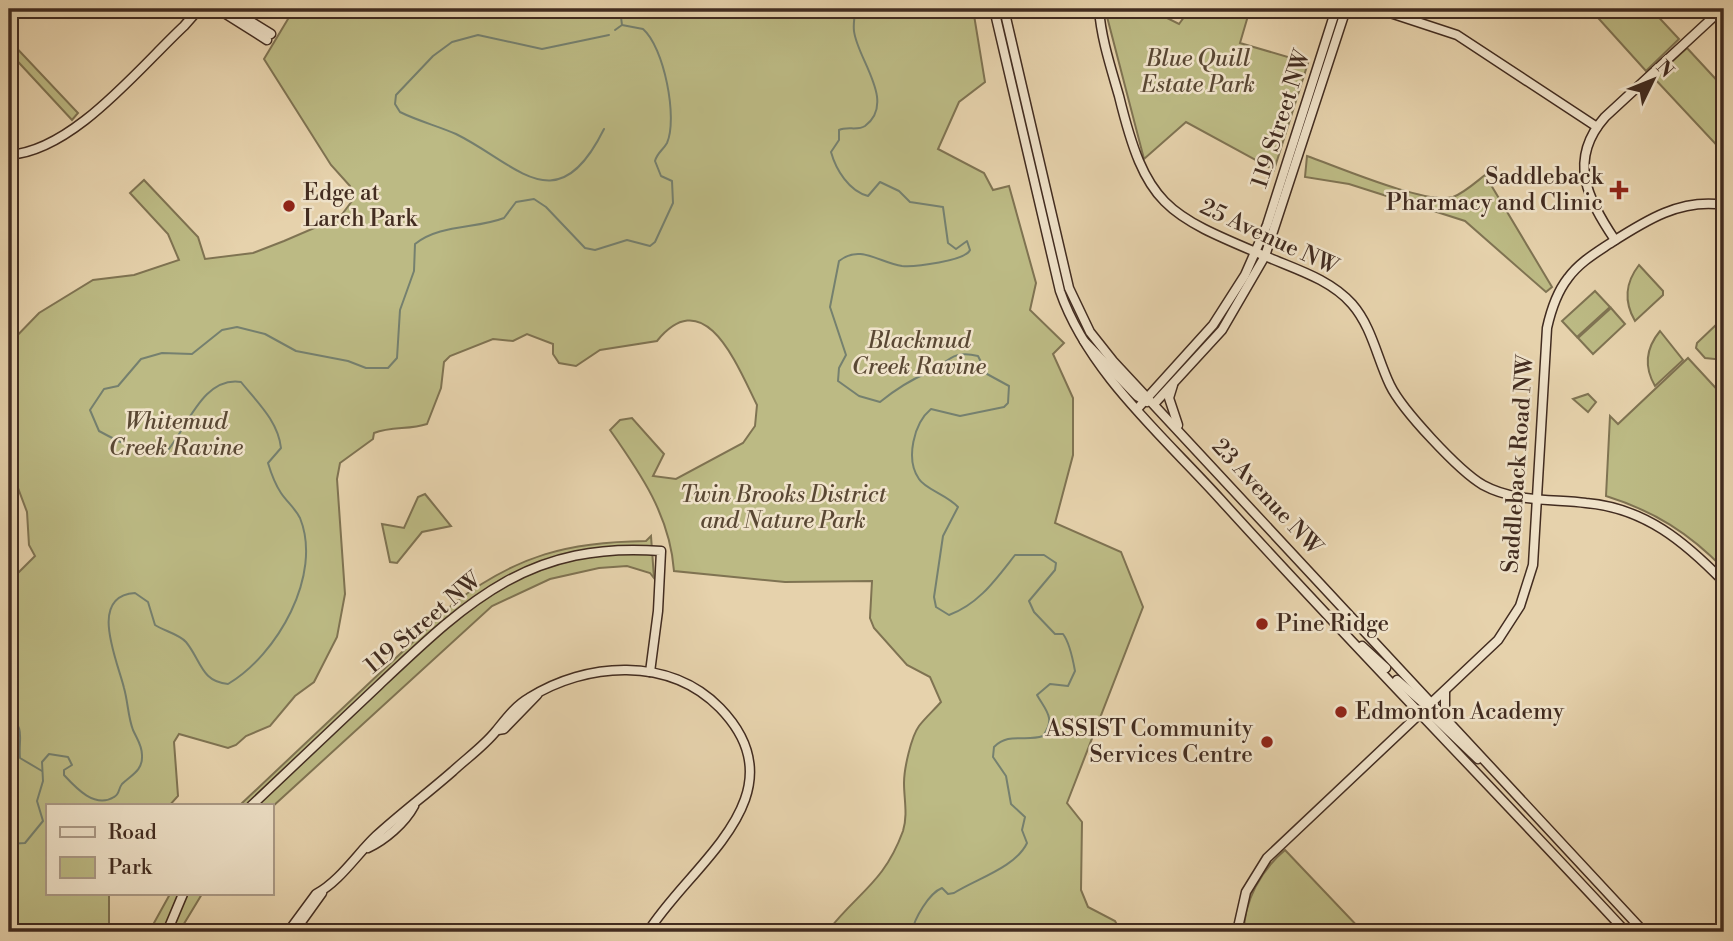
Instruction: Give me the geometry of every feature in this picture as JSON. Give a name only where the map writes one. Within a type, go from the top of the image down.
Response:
[{"type":"street","points":[[9,155],[39,148],[76,128],[199,9]]},
{"type":"street","points":[[218,9],[269,37],[231,9]]},
{"type":"street","name":"23 Avenue NW","points":[[994,9],[1060,291],[1079,337],[1102,370],[1626,932]]},
{"type":"street","name":"23 Avenue NW","points":[[1004,9],[1069,288],[1079,313],[1101,347],[1148,401],[1206,459],[1644,932]]},
{"type":"street","name":"119 Street NW","points":[[1148,401],[1213,325],[1260,254],[1336,9]]},
{"type":"street","name":"119 Street NW","points":[[1138,408],[1174,382],[1222,330],[1260,254],[1346,9]]},
{"type":"street","points":[[1378,9],[1461,37],[1597,127]]},
{"type":"street","points":[[1615,240],[1595,209],[1585,183],[1586,153],[1597,127],[1722,9]]},
{"type":"street","name":"25 Avenue NW","points":[[1099,13],[1131,144],[1147,181],[1166,204],[1186,221],[1323,282],[1351,303],[1367,326],[1394,393],[1471,476],[1502,493],[1604,505],[1648,520],[1687,545],[1724,582]]},
{"type":"street","name":"Saddleback Road NW","points":[[1237,932],[1246,892],[1267,858],[1498,640],[1520,606],[1532,565],[1547,328],[1553,307],[1572,272],[1646,220],[1697,204],[1724,205]]},
{"type":"street","points":[[1079,337],[1148,401]]},
{"type":"street","points":[[1174,382],[1169,398],[1173,416],[1206,459]]},
{"type":"street","name":"119 Street NW","points":[[253,804],[460,611],[493,587],[530,569],[559,559],[604,551],[661,551],[658,611],[650,672]]},
{"type":"street","points":[[1350,639],[1369,651],[1414,696],[1424,703],[1432,703]]},
{"type":"street","points":[[288,932],[306,905],[368,848],[373,839],[414,806],[498,730],[530,697],[561,682],[592,672],[619,669],[650,672],[679,682],[709,699],[725,715],[740,738],[748,774],[746,797],[726,839],[676,894],[648,932]]},
{"type":"street","points":[[1444,691],[1447,711],[1459,732]]},
{"type":"street","points":[[1421,713],[1431,715],[1497,774]]},
{"type":"street","points":[[294,932],[323,890]]},
{"type":"street","points":[[167,932],[183,895]]},
{"type":"green space","name":"Whitemud Creek Ravine","points":[[294,9],[973,9],[985,82],[959,102],[938,149],[984,173],[993,190],[1009,186],[1036,283],[1030,310],[1064,343],[1053,354],[1073,398],[1073,455],[1055,523],[1121,552],[1143,607],[1067,803],[1082,822],[1081,890],[1088,907],[1115,921],[1121,932],[827,932],[870,886],[896,849],[906,813],[904,777],[911,745],[919,726],[941,702],[930,677],[907,665],[874,628],[870,618],[872,581],[785,582],[674,571],[667,532],[652,496],[610,430],[620,420],[632,418],[664,454],[653,476],[676,479],[743,443],[755,426],[757,405],[740,370],[718,336],[704,325],[690,320],[674,325],[657,341],[600,350],[576,366],[559,363],[553,354],[553,344],[527,334],[513,341],[493,339],[450,356],[444,362],[441,388],[427,424],[374,433],[373,439],[340,463],[337,479],[345,594],[337,637],[314,682],[295,696],[270,726],[246,736],[236,745],[228,748],[179,734],[174,742],[178,796],[171,804],[46,804],[46,895],[109,895],[109,932],[9,932],[9,582],[35,556],[29,545],[27,512],[9,464],[9,344],[39,313],[93,280],[134,275],[179,260],[168,234],[130,193],[144,180],[198,237],[205,259],[253,253],[340,217],[352,201],[350,186],[331,165],[264,59]]},
{"type":"green space","name":"Blue Quill Estate Park","points":[[1105,9],[1149,9],[1179,24],[1190,9],[1250,9],[1240,43],[1308,63],[1274,170],[1186,122],[1144,159]]},
{"type":"green space","points":[[1590,9],[1651,9],[1679,39],[1646,71]]},
{"type":"green space","points":[[9,40],[78,113],[72,120],[9,52]]},
{"type":"green space","points":[[1687,48],[1724,88],[1724,153],[1654,78]]},
{"type":"green space","points":[[1307,156],[1403,190],[1440,198],[1457,195],[1485,175],[1552,287],[1546,292],[1465,221],[1349,184],[1305,177]]},
{"type":"green space","points":[[1639,265],[1663,291],[1663,295],[1635,321],[1629,307],[1628,293],[1631,279]]},
{"type":"green space","points":[[1595,291],[1610,307],[1577,337],[1562,321]]},
{"type":"green space","points":[[1611,308],[1625,324],[1593,354],[1578,338]]},
{"type":"green space","points":[[1718,323],[1724,330],[1724,360],[1705,358],[1696,348],[1697,343]]},
{"type":"green space","points":[[1660,331],[1683,360],[1655,386],[1649,372],[1648,358]]},
{"type":"green space","points":[[1688,358],[1724,397],[1724,569],[1698,545],[1670,525],[1640,509],[1606,496],[1610,416],[1618,424]]},
{"type":"green space","points":[[1588,394],[1596,402],[1588,412],[1573,399]]},
{"type":"green space","points":[[425,494],[451,526],[422,532],[397,563],[390,562],[382,524],[404,528],[418,497]]},
{"type":"green space","points":[[651,536],[654,578],[650,573],[627,566],[599,568],[550,579],[492,606],[273,806],[273,804],[241,804],[454,603],[477,587],[500,573],[545,554],[592,544],[646,541]]},
{"type":"green space","points":[[1285,850],[1363,932],[1244,932],[1247,909],[1261,877]]},
{"type":"green space","points":[[169,895],[201,895],[179,932],[149,932]]},
{"type":"waterway","points":[[9,844],[25,843],[43,821],[37,801],[43,781],[42,762],[49,754],[68,757],[72,765],[64,770],[64,775],[86,795],[100,800],[116,796],[122,784],[141,765],[141,748],[131,725],[109,632],[112,605],[120,597],[135,593],[148,602],[155,625],[183,639],[207,675],[228,684],[263,654],[291,612],[300,588],[306,540],[300,518],[279,490],[268,463],[281,448],[279,438],[266,412],[241,382],[228,382],[206,395],[168,450],[159,451],[132,446],[99,431],[90,410],[104,389],[118,386],[141,359],[162,353],[192,354],[222,330],[237,327],[265,334],[296,351],[348,361],[366,368],[388,368],[397,358],[400,310],[414,271],[415,244],[436,233],[504,218],[516,202],[534,199],[546,207],[585,248],[595,250],[627,240],[650,246],[655,242],[673,203],[672,181],[661,176],[655,161],[667,143],[670,132],[670,101],[663,66],[651,38],[643,29],[622,25],[620,9]]},
{"type":"waterway","points":[[855,9],[854,31],[873,80],[877,105],[874,116],[865,126],[839,130],[839,140],[831,152],[836,166],[849,185],[868,196],[880,182],[899,191],[910,202],[943,207],[948,243],[956,249],[967,241],[970,250],[950,260],[917,265],[902,266],[862,254],[847,256],[839,261],[830,307],[846,355],[839,368],[838,381],[859,396],[880,402],[950,358],[969,354],[978,356],[987,374],[1009,386],[1008,403],[1004,407],[960,416],[931,409],[916,432],[912,452],[919,479],[958,507],[943,536],[934,597],[936,607],[949,615],[960,610],[986,590],[1015,555],[1044,555],[1056,563],[1055,570],[1029,601],[1034,612],[1055,634],[1063,634],[1075,671],[1068,686],[1050,684],[1037,695],[1049,719],[1043,736],[1005,740],[994,747],[993,757],[1006,776],[1011,804],[1025,817],[1022,830],[1027,843],[1014,859],[995,872],[954,893],[948,894],[942,888],[937,891],[923,907],[912,932]]},
{"type":"waterway","points":[[615,30],[622,25]]},
{"type":"waterway","points":[[604,129],[587,158],[570,174],[553,180],[535,178],[517,171],[456,134],[400,112],[395,104],[396,95],[433,56],[452,42],[478,35],[542,49],[609,35]]},
{"type":"waterway","points":[[9,715],[18,725],[20,758],[42,771]]},
{"type":"place","name":"Saddleback Pharmacy and Clinic","points":[[1619,190]]},
{"type":"place","name":"Edge at Larch Park","points":[[289,206]]},
{"type":"place","name":"Pine Ridge","points":[[1262,624]]},
{"type":"place","name":"Edmonton Academy","points":[[1341,712]]},
{"type":"place","name":"ASSIST Community Services Centre","points":[[1267,742]]},
{"type":"park label","name":"Blackmud Creek Ravine","points":[[919,354]]},
{"type":"park label","name":"Twin Brooks District and Nature Park","points":[[783,508]]}]
